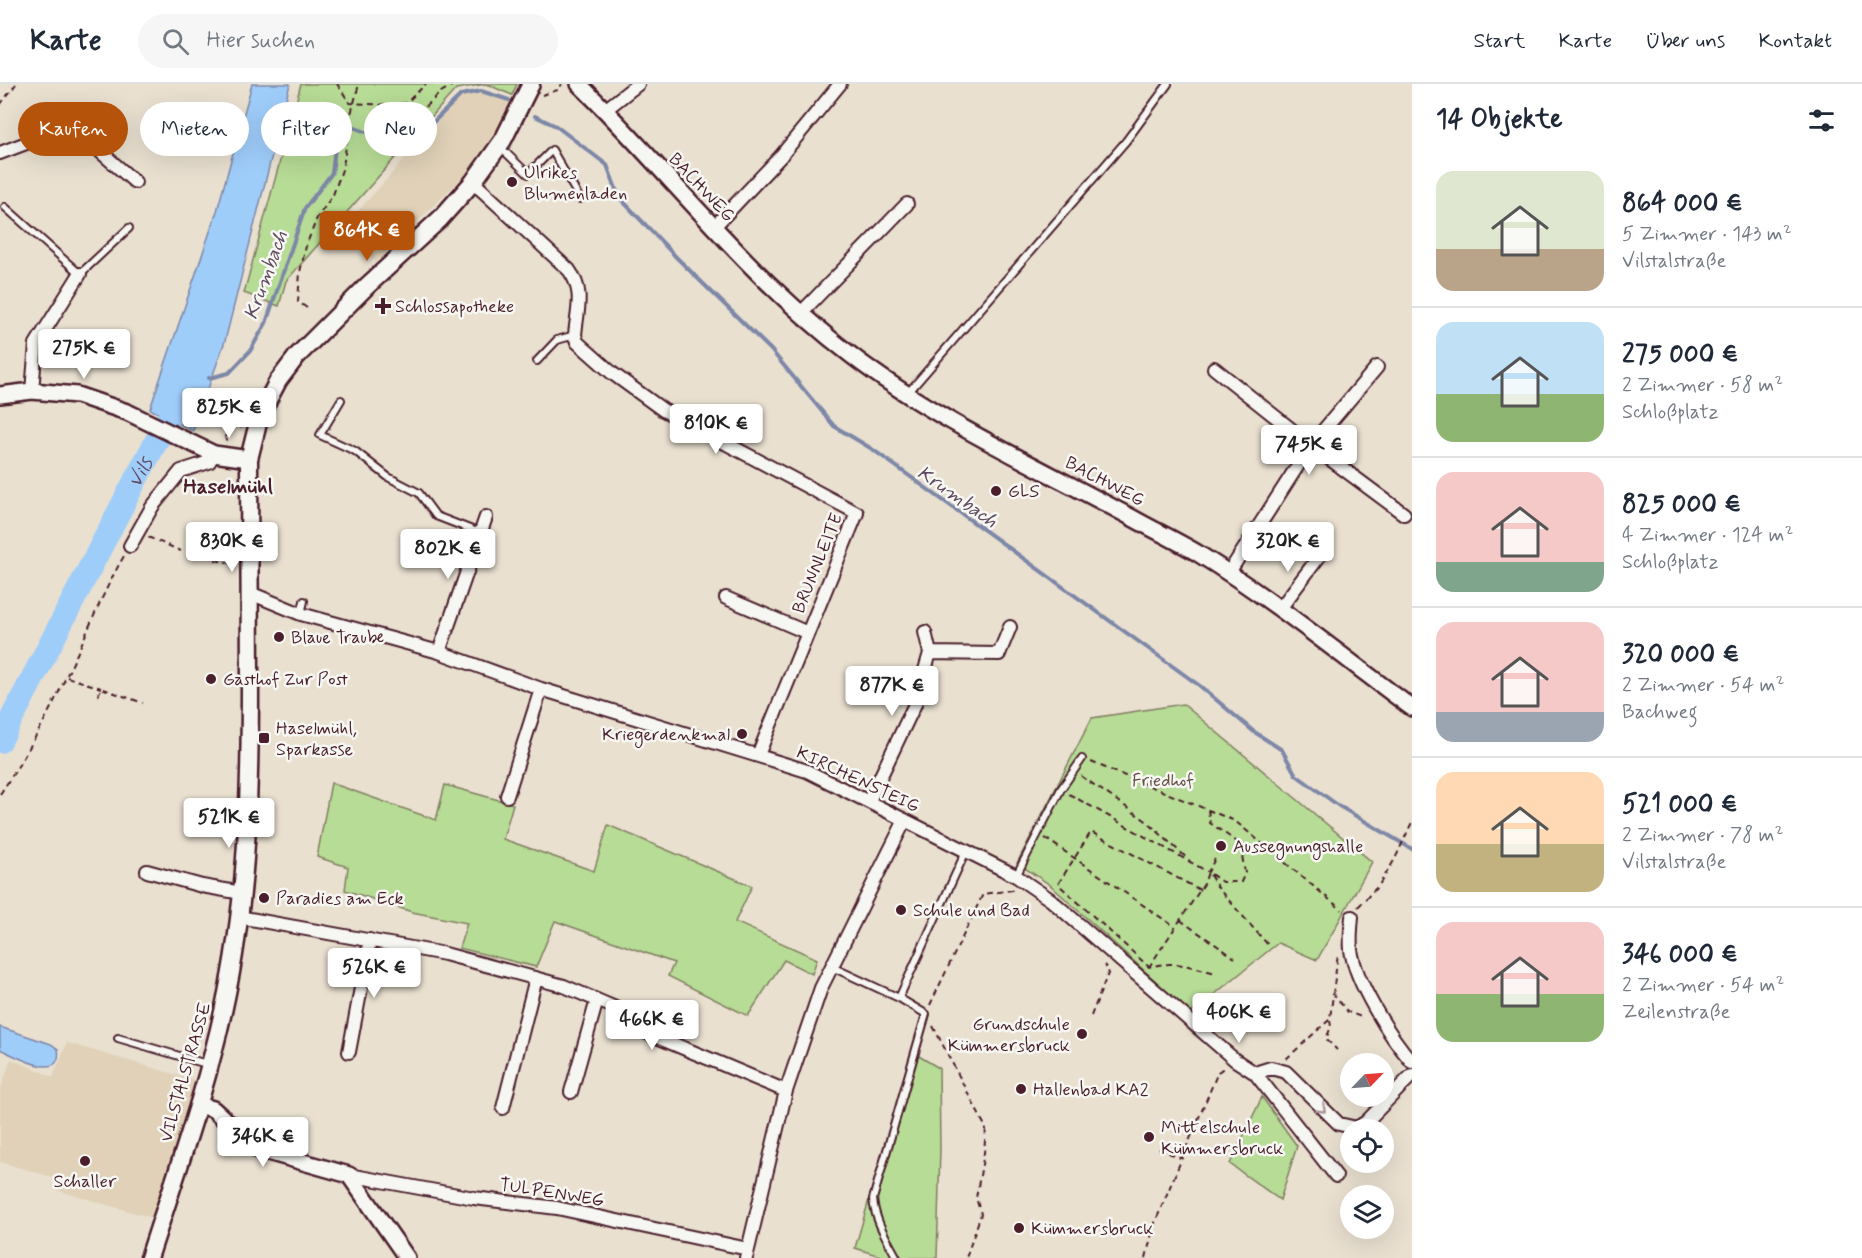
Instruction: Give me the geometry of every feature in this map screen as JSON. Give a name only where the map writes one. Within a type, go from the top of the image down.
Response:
[{"type":"main road","name":"VILSTALSTRASSE","points":[[149,1258],[210,1065],[228,992],[239,917],[250,770],[249,459],[260,415],[278,381],[297,356],[367,286],[440,219],[473,183],[536,90]]},
{"type":"street","name":"BACHWEG","points":[[579,84],[713,228],[800,314],[852,356],[907,394],[966,430],[1198,554],[1279,610],[1412,708]]},
{"type":"street","points":[[605,110],[638,84]]},
{"type":"street","points":[[713,228],[780,157],[840,84]]},
{"type":"street","points":[[0,153],[70,126],[135,182]]},
{"type":"street","points":[[473,183],[570,270],[580,290],[574,336]]},
{"type":"street","points":[[800,314],[907,204]]},
{"type":"street","points":[[32,391],[36,344],[80,274]]},
{"type":"street","name":"BRUNNLEITE","points":[[574,336],[612,373],[663,410],[856,513],[758,755]]},
{"type":"street","points":[[1228,574],[1311,445],[1377,367]]},
{"type":"street","points":[[1214,368],[1311,445],[1404,514]]},
{"type":"street","points":[[0,395],[32,391],[77,395],[128,412],[213,452],[249,459]]},
{"type":"street","points":[[130,546],[152,507],[181,471],[209,462],[213,452]]},
{"type":"street","points":[[439,652],[486,517]]},
{"type":"street","points":[[1279,610],[1321,554]]},
{"type":"street","name":"KIRCHENSTEIG","points":[[250,593],[301,614],[439,652],[541,689],[807,771],[1016,876],[1051,900],[1235,1060],[1255,1073],[1336,1176]]},
{"type":"street","points":[[726,598],[808,633]]},
{"type":"street","points":[[930,653],[999,654],[1010,627]]},
{"type":"street","points":[[869,801],[915,704],[930,653],[925,632]]},
{"type":"street","points":[[507,795],[541,689]]},
{"type":"street","points":[[747,1254],[786,1091],[821,988],[905,820]]},
{"type":"street","points":[[147,871],[202,886],[242,893]]},
{"type":"street","points":[[1352,916],[1351,950],[1359,977],[1385,1025],[1412,1062]]},
{"type":"street","points":[[239,917],[445,954],[564,986],[632,1015],[638,1029],[786,1091]]},
{"type":"street","points":[[350,1052],[370,940]]},
{"type":"street","points":[[503,1108],[536,978]]},
{"type":"street","points":[[571,1092],[597,1000]]},
{"type":"street","points":[[1255,1073],[1285,1066],[1339,1124],[1357,1128],[1366,1122],[1412,1075]]},
{"type":"street","points":[[198,1105],[213,1109],[257,1149],[349,1175],[407,1258]]},
{"type":"street","name":"TULPENWEG","points":[[349,1175],[474,1198],[557,1208],[747,1254]]},
{"type":"lane","points":[[907,394],[1126,141],[1168,84]]},
{"type":"lane","points":[[499,146],[528,174],[552,150],[580,199]]},
{"type":"lane","points":[[5,207],[80,274],[129,228]]},
{"type":"lane","points":[[537,361],[557,340],[574,336]]},
{"type":"lane","points":[[341,400],[320,435],[355,451],[388,477],[419,493],[436,516],[480,533]]},
{"type":"lane","points":[[301,614],[304,601]]},
{"type":"lane","points":[[1016,876],[1061,789],[1082,759]]},
{"type":"lane","points":[[899,998],[966,851]]},
{"type":"lane","points":[[831,967],[899,998],[926,1014],[873,1199],[879,1225],[897,1258]]},
{"type":"lane","points":[[118,1038],[210,1065]]},
{"type":"path","points":[[0,105],[16,84]]},
{"type":"path","points":[[338,84],[350,103],[389,105],[405,104],[426,84]]},
{"type":"path","points":[[308,308],[298,302],[300,272],[306,246],[317,218],[333,195],[339,176],[359,84]]},
{"type":"path","points":[[431,102],[441,92],[455,84]]},
{"type":"path","points":[[536,90],[558,90],[562,84]]},
{"type":"path","points":[[213,452],[226,442],[224,429],[242,398]]},
{"type":"path","points":[[138,532],[181,551]]},
{"type":"path","points":[[0,794],[23,759],[67,677],[108,582],[130,546]]},
{"type":"path","points":[[215,560],[225,563],[249,564]]},
{"type":"path","points":[[67,677],[143,703]]},
{"type":"path","points":[[98,696],[100,688]]},
{"type":"path","points":[[1082,759],[1234,821],[1352,916],[1360,903],[1379,885],[1395,859],[1412,822]]},
{"type":"path","points":[[1074,771],[1145,820],[1194,864]]},
{"type":"path","points":[[1061,789],[1222,882],[1241,882],[1245,873],[1240,844],[1210,823],[1208,810]]},
{"type":"path","points":[[1149,966],[1058,884],[1090,832],[1200,890]]},
{"type":"path","points":[[1052,843],[1175,927]]},
{"type":"path","points":[[1141,979],[1200,890],[1217,855]]},
{"type":"path","points":[[1208,872],[1218,888],[1269,946]]},
{"type":"path","points":[[966,1258],[981,1214],[975,1198],[984,1153],[986,1128],[926,1014],[983,894],[1015,890]]},
{"type":"path","points":[[1180,920],[1234,958]]},
{"type":"path","points":[[1091,1016],[1109,971],[1102,963]]},
{"type":"path","points":[[1149,966],[1177,963],[1216,974]]},
{"type":"path","points":[[1337,1050],[1326,1039],[1331,1027],[1332,993],[1348,1012],[1385,1025]]},
{"type":"path","points":[[1285,1066],[1330,1019]]},
{"type":"path","points":[[1146,1258],[1154,1225],[1218,1072],[1235,1060]]},
{"type":"path","points":[[1159,1149],[1182,1158]]},
{"type":"shaded area","points":[[483,91],[512,103],[476,164],[376,262],[343,228],[407,156],[437,156],[437,123],[461,96]]},
{"type":"shaded area","points":[[67,1043],[198,1081],[153,1218],[56,1190],[59,1179],[0,1162],[0,1091],[11,1059],[53,1077]]},
{"type":"green space","points":[[301,84],[486,84],[456,89],[437,110],[437,102],[364,102],[364,156],[397,156],[286,281],[279,306],[244,293],[281,156],[352,156],[352,102],[296,102]]},
{"type":"green space","points":[[486,84],[517,84],[512,95]]},
{"type":"green space","name":"Friedhof","points":[[1183,704],[1372,862],[1317,960],[1278,943],[1191,1013],[1049,884],[1017,863],[1092,718]]},
{"type":"green space","points":[[331,783],[436,820],[445,785],[513,804],[503,839],[594,871],[608,825],[752,886],[735,922],[817,959],[812,974],[784,960],[748,1016],[668,976],[674,963],[555,921],[536,967],[459,948],[467,923],[412,912],[345,890],[348,867],[317,857]]},
{"type":"green space","points":[[912,1052],[939,1068],[940,1148],[937,1258],[886,1258],[855,1248]]},
{"type":"green space","points":[[1262,1097],[1297,1146],[1280,1200],[1230,1164]]},
{"type":"water","points":[[252,84],[290,84],[285,102],[261,102],[261,156],[272,156],[225,341],[193,431],[150,409],[217,211],[232,156],[249,156],[249,102],[247,102]]},
{"type":"water","points":[[0,1027],[51,1044],[58,1049],[58,1059],[53,1065],[46,1066],[26,1061],[0,1049]]},
{"type":"waterway","name":"Krumbach","points":[[209,378],[229,373],[250,351],[266,323],[305,208],[332,173],[335,148],[331,130],[350,126],[398,144],[415,140],[461,95],[481,91],[509,100]]},
{"type":"waterway","name":"Krumbach","points":[[535,116],[556,126],[607,165],[619,197],[677,258],[771,350],[834,426],[872,449],[1200,686],[1253,731],[1282,750],[1296,775],[1339,806],[1412,849]]},
{"type":"waterway","name":"Vils","points":[[0,741],[184,390]]},
{"type":"place","name":"Ulrikes Blumenladen","points":[[512,182]]},
{"type":"place","name":"Schlossapotheke","points":[[383,306]]},
{"type":"place","name":"GLS","points":[[996,491]]},
{"type":"place","name":"Blaue Traube","points":[[279,637]]},
{"type":"place","name":"Gasthof Zur Post","points":[[211,679]]},
{"type":"place","name":"Kriegerdenkmal","points":[[742,734]]},
{"type":"place","name":"Haselmühl, Sparkasse","points":[[264,738]]},
{"type":"place","name":"Aussegnungshalle","points":[[1221,846]]},
{"type":"place","name":"Paradies am Eck","points":[[264,898]]},
{"type":"place","name":"Schule und Bad","points":[[901,910]]},
{"type":"place","name":"Grundschule Kümmersbruck","points":[[1082,1034]]},
{"type":"place","name":"Hallenbad KA2","points":[[1021,1089]]},
{"type":"place","name":"Mittelschule Kümmersbruck","points":[[1149,1137]]},
{"type":"place","name":"Schaller","points":[[85,1161]]},
{"type":"place","name":"Kümmersbruck","points":[[1019,1228]]},
{"type":"district","name":"Haselmühl","points":[[228,486]]}]
